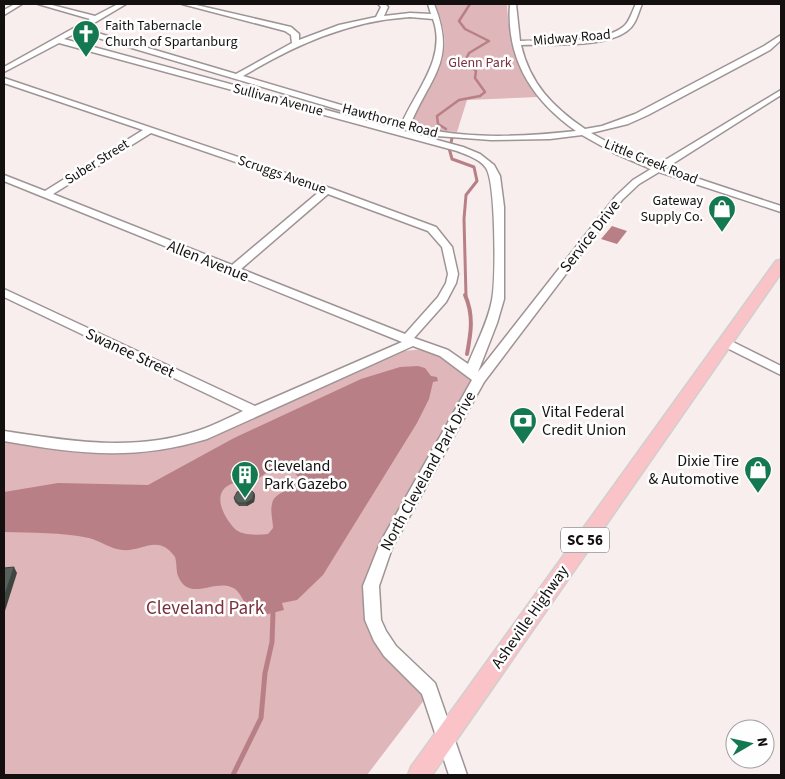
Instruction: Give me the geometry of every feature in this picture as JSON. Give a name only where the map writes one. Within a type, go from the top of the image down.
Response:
[{"type":"main road","name":"Asheville Highway","points":[[419,775],[781,264]]},
{"type":"street","points":[[4,13],[19,4]]},
{"type":"street","points":[[41,4],[96,19]]},
{"type":"street","points":[[4,70],[123,4]]},
{"type":"street","points":[[185,4],[288,29],[330,29]]},
{"type":"street","points":[[379,18],[383,5],[409,10],[431,4],[436,18],[441,40],[439,58],[430,80],[412,108],[405,126]]},
{"type":"street","name":"Little Creek Road","points":[[513,4],[517,42],[526,69],[539,94],[554,110],[585,133],[619,151],[659,168],[781,208]]},
{"type":"street","name":"Midway Road","points":[[517,42],[598,39],[617,34],[629,26],[639,4]]},
{"type":"street","points":[[236,77],[295,42],[330,29],[379,18],[414,14],[436,18]]},
{"type":"street","name":"Hawthorne Road","points":[[77,29],[405,126],[460,137],[585,133],[606,128],[640,115],[767,48],[781,37]]},
{"type":"street","points":[[288,29],[295,34],[295,42]]},
{"type":"street","name":"Sullivan Avenue","points":[[58,40],[460,149],[484,160],[493,170],[497,191],[500,258],[498,299],[474,376]]},
{"type":"street","name":"Scruggs Avenue","points":[[4,80],[423,224],[439,235],[444,241],[451,259],[451,283],[442,300],[410,341]]},
{"type":"street","name":"Service Drive","points":[[474,376],[619,198],[636,182],[781,92]]},
{"type":"street","name":"Suber Street","points":[[45,195],[150,130]]},
{"type":"street","name":"Allen Avenue","points":[[4,178],[410,341]]},
{"type":"street","points":[[232,271],[327,190]]},
{"type":"street","name":"Swanee Street","points":[[4,293],[256,412]]},
{"type":"street","points":[[4,436],[86,449],[127,451],[178,443],[256,412],[410,341]]},
{"type":"street","name":"North Cleveland Park Drive","points":[[410,341],[444,353],[474,376],[385,547],[371,586],[370,603],[373,620],[380,636],[390,651],[429,689],[458,775]]},
{"type":"street","points":[[725,342],[781,370]]},
{"type":"green space","name":"Glenn Park","points":[[435,4],[507,4],[510,29],[516,53],[538,97],[467,100],[457,132],[437,130],[412,123],[440,67],[443,54],[442,24]]},
{"type":"green space","name":"Cleveland Park","points":[[433,348],[477,383],[385,547],[373,620],[431,691],[367,775],[4,775],[4,438],[54,444],[178,443],[385,353]]},
{"type":"shaded area","points":[[612,226],[627,231],[617,244],[601,239]]},
{"type":"shaded area","points":[[418,366],[425,368],[431,376],[437,377],[438,381],[433,382],[429,399],[417,423],[323,575],[297,600],[282,603],[284,610],[260,616],[259,610],[251,610],[238,591],[231,587],[188,588],[178,576],[175,557],[162,546],[150,545],[122,550],[78,536],[4,532],[4,492],[58,483],[148,485],[234,438],[361,379],[400,367]],"holes":[[[282,464],[290,467],[299,478],[293,486],[276,496],[273,500],[271,510],[273,528],[268,534],[255,535],[237,531],[224,514],[220,502],[220,497],[226,487],[234,483],[255,480]]]},
{"type":"building","name":"Cleveland Park Gazebo","points":[[243,489],[250,489],[254,493],[253,499],[246,503],[238,503],[234,498],[237,492]]},
{"type":"building","points":[[14,567],[4,597],[4,568]]},
{"type":"waterway","points":[[446,129],[438,124],[437,116],[459,100],[480,96],[485,92],[475,78],[476,71],[465,61],[469,53],[489,41],[465,29],[459,21],[470,4]]},
{"type":"waterway","points":[[451,143],[452,138]]},
{"type":"waterway","points":[[449,148],[452,159],[474,167],[477,181],[466,195],[464,219],[466,296]]},
{"type":"waterway","points":[[465,295],[471,317],[467,354]]},
{"type":"waterway","points":[[233,775],[261,718],[265,673],[272,642],[273,613]]},
{"type":"place","name":"Faith Tabernacle Church of Spartanburg","points":[[86,58]]},
{"type":"place","name":"Gateway Supply Co.","points":[[722,233]]},
{"type":"place","name":"Vital Federal Credit Union","points":[[523,445]]},
{"type":"place","name":"Dixie Tire & Automotive","points":[[758,494]]},
{"type":"place","name":"Cleveland Park Gazebo","points":[[245,499]]}]
